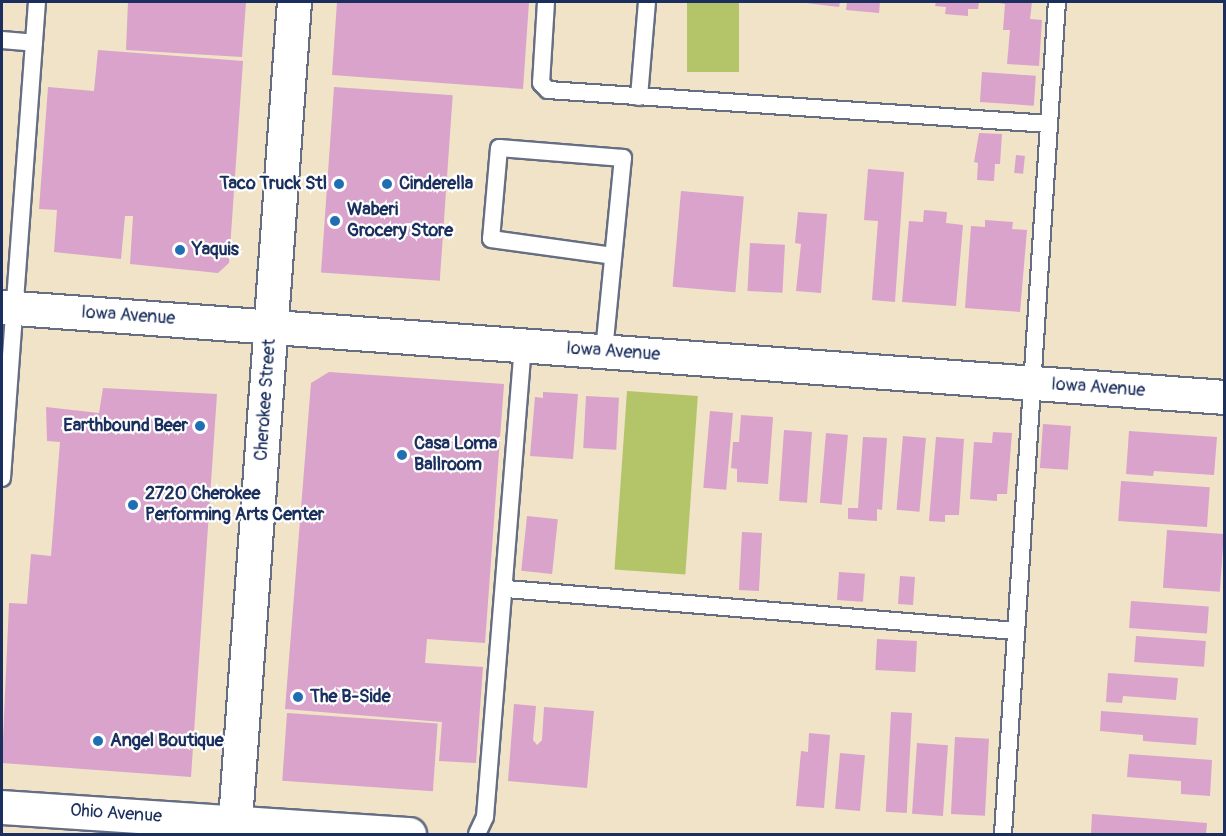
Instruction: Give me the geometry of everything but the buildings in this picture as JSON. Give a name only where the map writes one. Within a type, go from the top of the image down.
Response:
[{"type":"street","name":"Cherokee Street","points":[[235,828],[294,2]]},
{"type":"street","name":"Iowa Avenue","points":[[8,307],[1224,397]]},
{"type":"street","name":"Ohio Avenue","points":[[2,807],[235,828],[409,834]]},
{"type":"lane","points":[[2,478],[8,307],[37,2]]},
{"type":"lane","points":[[546,2],[541,83],[548,90],[1049,124]]},
{"type":"lane","points":[[639,97],[647,2]]},
{"type":"lane","points":[[1003,834],[1057,2]]},
{"type":"lane","points":[[2,40],[34,43]]},
{"type":"lane","points":[[604,351],[623,158],[499,148],[491,239],[613,255]]},
{"type":"lane","points":[[477,834],[485,817],[506,589],[523,345]]},
{"type":"lane","points":[[506,589],[1016,631]]},
{"type":"green space","points":[[687,2],[739,2],[739,72],[687,72]]},
{"type":"green space","points":[[627,391],[698,396],[685,575],[615,570]]},
{"type":"place","name":"Taco Truck Stl","points":[[339,184]]},
{"type":"place","name":"Cinderella","points":[[387,184]]},
{"type":"place","name":"Waberi Grocery Store","points":[[335,221]]},
{"type":"place","name":"Yaquis","points":[[180,250]]},
{"type":"place","name":"Earthbound Beer","points":[[200,426]]},
{"type":"place","name":"Casa Loma Ballroom","points":[[402,455]]},
{"type":"place","name":"2720 Cherokee Performing Arts Center","points":[[133,505]]},
{"type":"place","name":"The B-Side","points":[[298,697]]},
{"type":"place","name":"Angel Boutique","points":[[98,741]]}]
